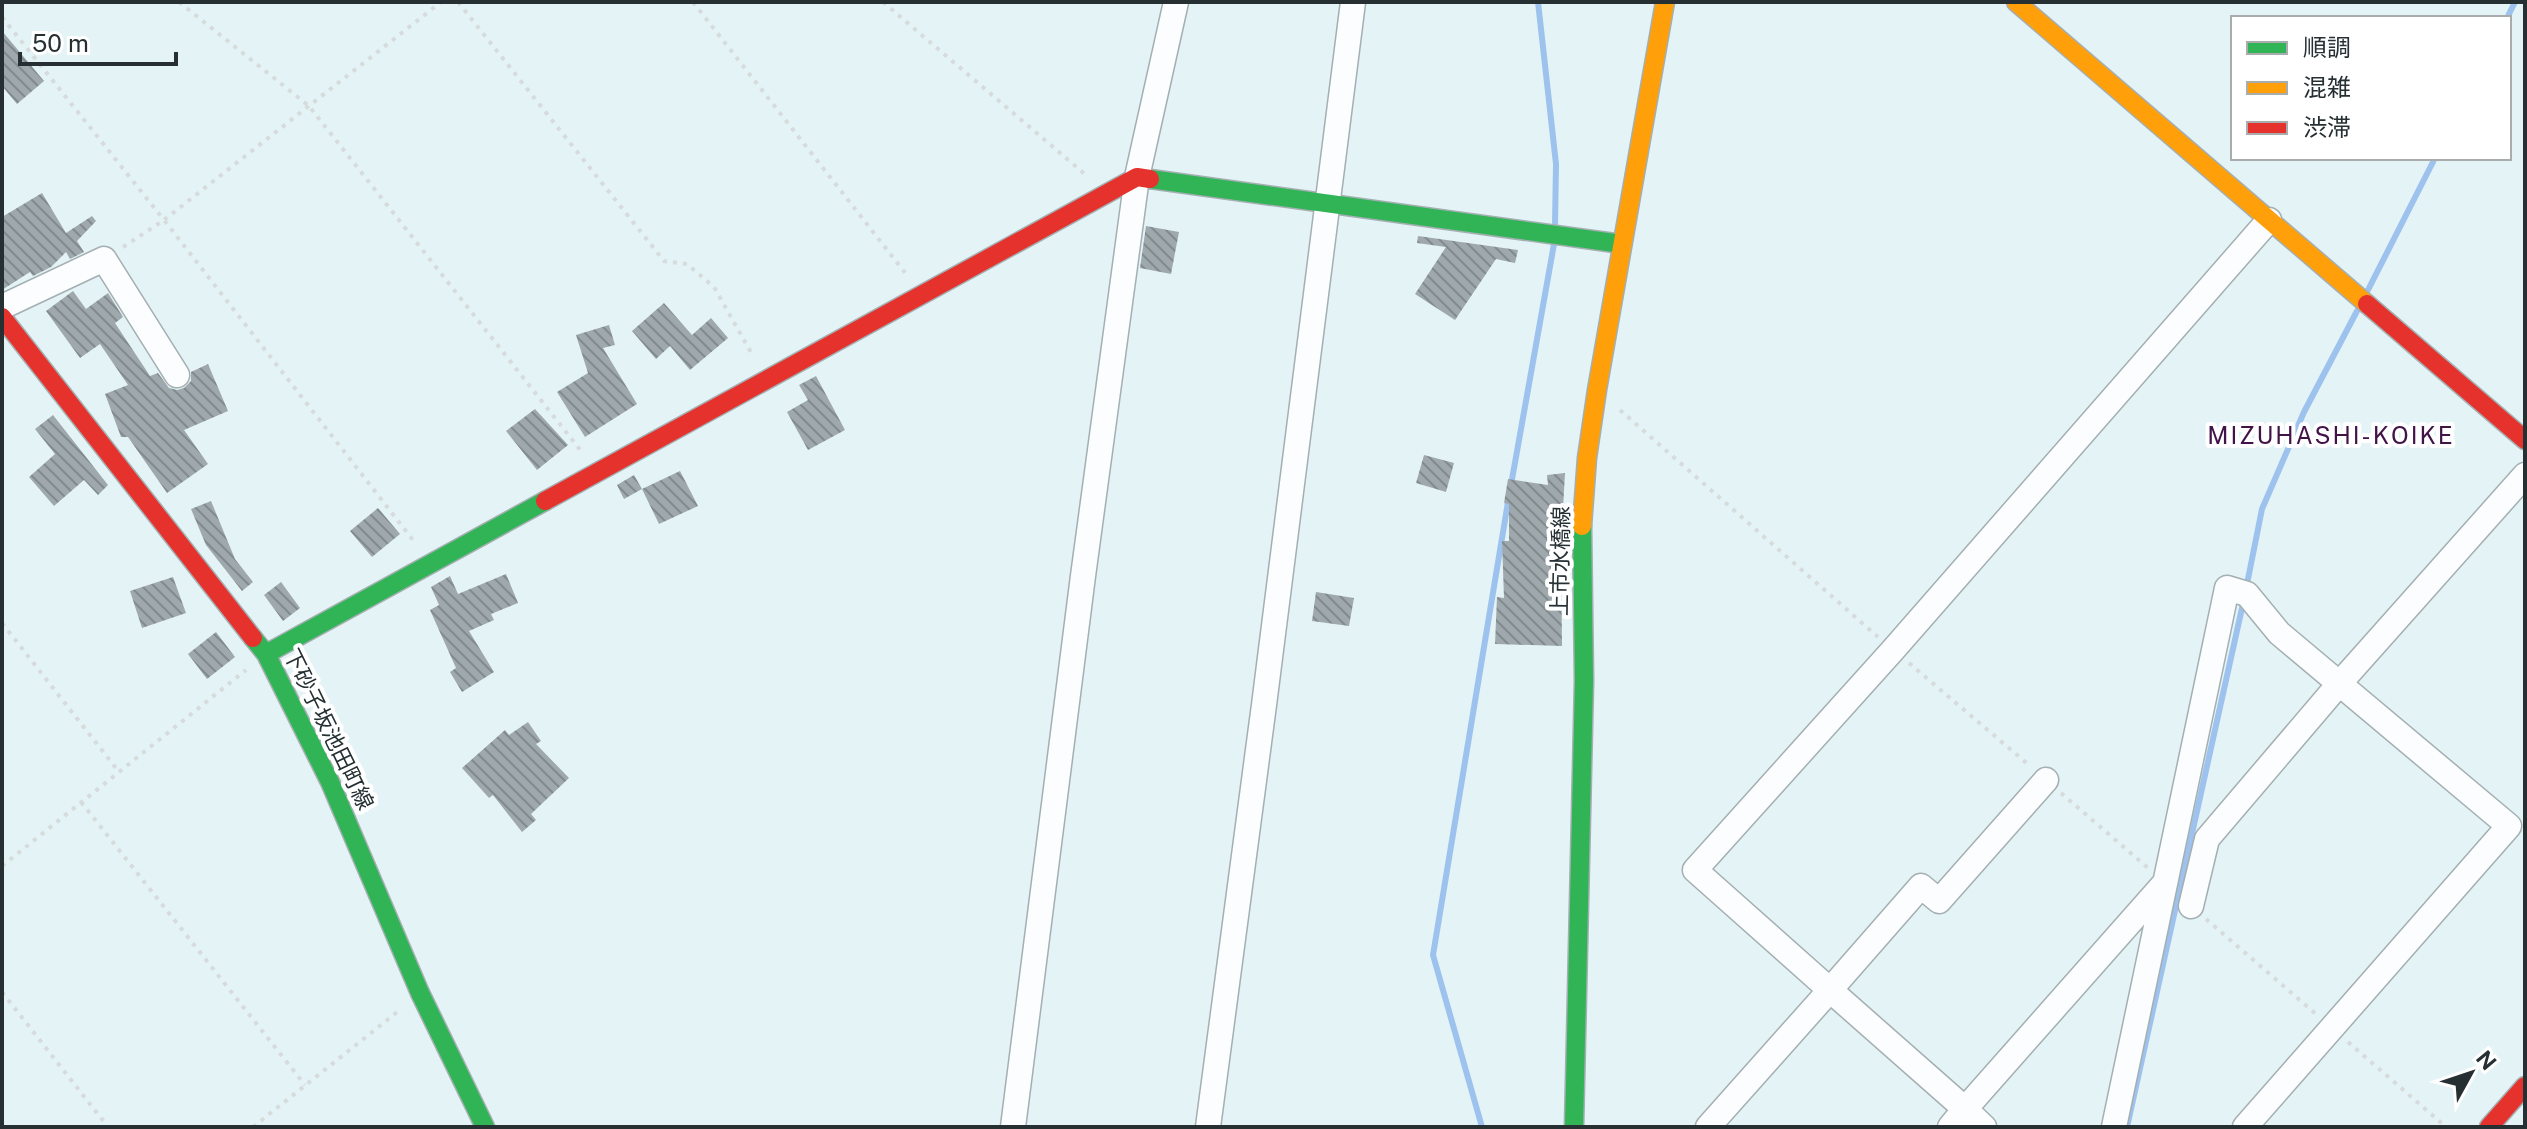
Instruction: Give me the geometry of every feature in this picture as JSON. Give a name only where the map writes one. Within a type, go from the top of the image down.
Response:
[{"type":"street","points":[[1013,1127],[1137,177],[1176,2]]},
{"type":"street","points":[[1208,1127],[1353,2]]},
{"type":"street","name":"上市水橋線","points":[[1574,1127],[1584,681],[1581,544],[1587,458],[1665,2]]},
{"type":"street","points":[[2016,2],[2525,440]]},
{"type":"street","points":[[266,654],[1137,177],[1622,244]]},
{"type":"street","points":[[1984,1127],[1958,1118],[1830,990],[1695,870],[1893,650],[2269,220]]},
{"type":"street","points":[[2,307],[104,259],[177,375]]},
{"type":"street","name":"下砂子坂池田町線","points":[[2,317],[266,654],[330,782],[420,993],[485,1127]]},
{"type":"street","points":[[2191,906],[2207,839],[2339,684],[2525,475]]},
{"type":"street","points":[[2114,1127],[2227,588],[2247,594],[2279,633],[2509,826]]},
{"type":"street","points":[[1708,1127],[1921,886],[1939,901],[2046,780]]},
{"type":"street","points":[[2245,1127],[2525,807]]},
{"type":"street","points":[[1958,1118],[2165,883]]},
{"type":"street","points":[[2489,1127],[2525,1086]]},
{"type":"path","points":[[179,2],[309,106],[598,473]]},
{"type":"path","points":[[104,259],[164,220],[441,2]]},
{"type":"path","points":[[458,2],[664,261],[687,264],[714,287],[767,381]]},
{"type":"path","points":[[693,2],[922,294]]},
{"type":"path","points":[[883,2],[1107,193]]},
{"type":"path","points":[[891,9],[898,2]]},
{"type":"path","points":[[2,17],[432,564]]},
{"type":"path","points":[[1597,390],[2165,883]]},
{"type":"path","points":[[2,623],[119,772]]},
{"type":"path","points":[[2,866],[266,654]]},
{"type":"path","points":[[81,802],[305,1085]]},
{"type":"path","points":[[2191,906],[2446,1127]]},
{"type":"path","points":[[2,992],[108,1127]]},
{"type":"path","points":[[253,1127],[420,993]]},
{"type":"building","points":[[2,31],[44,81],[17,104],[2,86]]},
{"type":"building","points":[[42,193],[66,233],[92,216],[96,221],[77,241],[84,252],[70,259],[66,252],[51,267],[33,276],[30,272],[2,290],[2,217]]},
{"type":"building","points":[[1146,226],[1179,232],[1171,274],[1140,268]]},
{"type":"building","points":[[1418,236],[1518,250],[1515,263],[1496,259],[1455,320],[1415,294],[1446,247],[1417,243]]},
{"type":"building","points":[[73,291],[86,309],[108,293],[123,317],[115,323],[150,376],[158,373],[169,388],[184,388],[191,381],[191,372],[208,364],[228,411],[184,430],[208,464],[167,493],[128,437],[121,437],[105,394],[128,385],[100,344],[80,358],[46,311]]},
{"type":"building","points":[[664,303],[692,335],[711,318],[728,338],[690,370],[670,346],[656,359],[632,331]]},
{"type":"building","points":[[609,325],[615,345],[603,348],[637,404],[585,437],[557,392],[588,373],[576,335]]},
{"type":"building","points":[[816,376],[845,430],[808,450],[787,412],[808,400],[799,385]]},
{"type":"building","points":[[535,409],[568,445],[537,470],[506,431]]},
{"type":"building","points":[[53,415],[108,485],[98,495],[84,480],[54,506],[29,477],[55,454],[35,429]]},
{"type":"building","points":[[1424,455],[1454,463],[1446,492],[1416,483]]},
{"type":"building","points":[[680,471],[698,506],[659,524],[642,489]]},
{"type":"building","points":[[1565,473],[1561,544],[1562,646],[1495,644],[1497,597],[1504,598],[1502,541],[1509,541],[1509,504],[1504,503],[1508,479],[1548,485],[1547,475]]},
{"type":"building","points":[[634,475],[642,489],[624,499],[617,485]]},
{"type":"building","points":[[211,501],[235,559],[253,582],[242,591],[206,545],[191,509]]},
{"type":"building","points":[[378,508],[400,534],[372,557],[350,531]]},
{"type":"building","points":[[506,574],[518,603],[491,614],[494,620],[469,631],[494,672],[462,692],[450,672],[456,668],[430,610],[439,605],[431,587],[450,576],[458,594]]},
{"type":"building","points":[[173,577],[186,613],[142,628],[130,591]]},
{"type":"building","points":[[281,582],[300,608],[283,621],[264,595]]},
{"type":"building","points":[[1316,592],[1354,598],[1349,626],[1312,621]]},
{"type":"building","points":[[216,632],[235,657],[207,679],[188,654]]},
{"type":"building","points":[[528,722],[541,741],[536,744],[569,778],[531,814],[536,820],[522,832],[493,795],[489,798],[462,768],[505,730],[509,735]]},
{"type":"waterway","points":[[1538,2],[1556,164],[1555,225]]},
{"type":"waterway","points":[[2508,16],[2515,2]]},
{"type":"waterway","points":[[2368,290],[2434,160]]},
{"type":"waterway","points":[[1511,485],[1554,244]]},
{"type":"waterway","points":[[2246,589],[2262,509],[2304,412],[2357,311]]},
{"type":"waterway","points":[[1482,1127],[1433,955],[1509,496]]},
{"type":"waterway","points":[[2127,1127],[2244,599]]},
{"type":"traffic: fast","points":[[1150,179],[1622,244]]},
{"type":"traffic: fast","points":[[266,654],[545,501]]},
{"type":"traffic: fast","points":[[1574,1127],[1584,681],[1582,526]]},
{"type":"traffic: fast","points":[[253,638],[266,654],[330,782],[420,993],[485,1127]]},
{"type":"traffic: slow","points":[[1582,526],[1587,458],[1597,390],[1665,2]]},
{"type":"traffic: slow","points":[[2016,2],[2367,304]]},
{"type":"traffic: jam","points":[[545,501],[1137,177],[1150,179]]},
{"type":"traffic: jam","points":[[2367,304],[2525,440]]},
{"type":"traffic: jam","points":[[2,317],[253,638]]},
{"type":"traffic: jam","points":[[2489,1127],[2525,1086]]},
{"type":"district","name":"MIZUHASHI-KOIKE","points":[[2331,435]]}]
